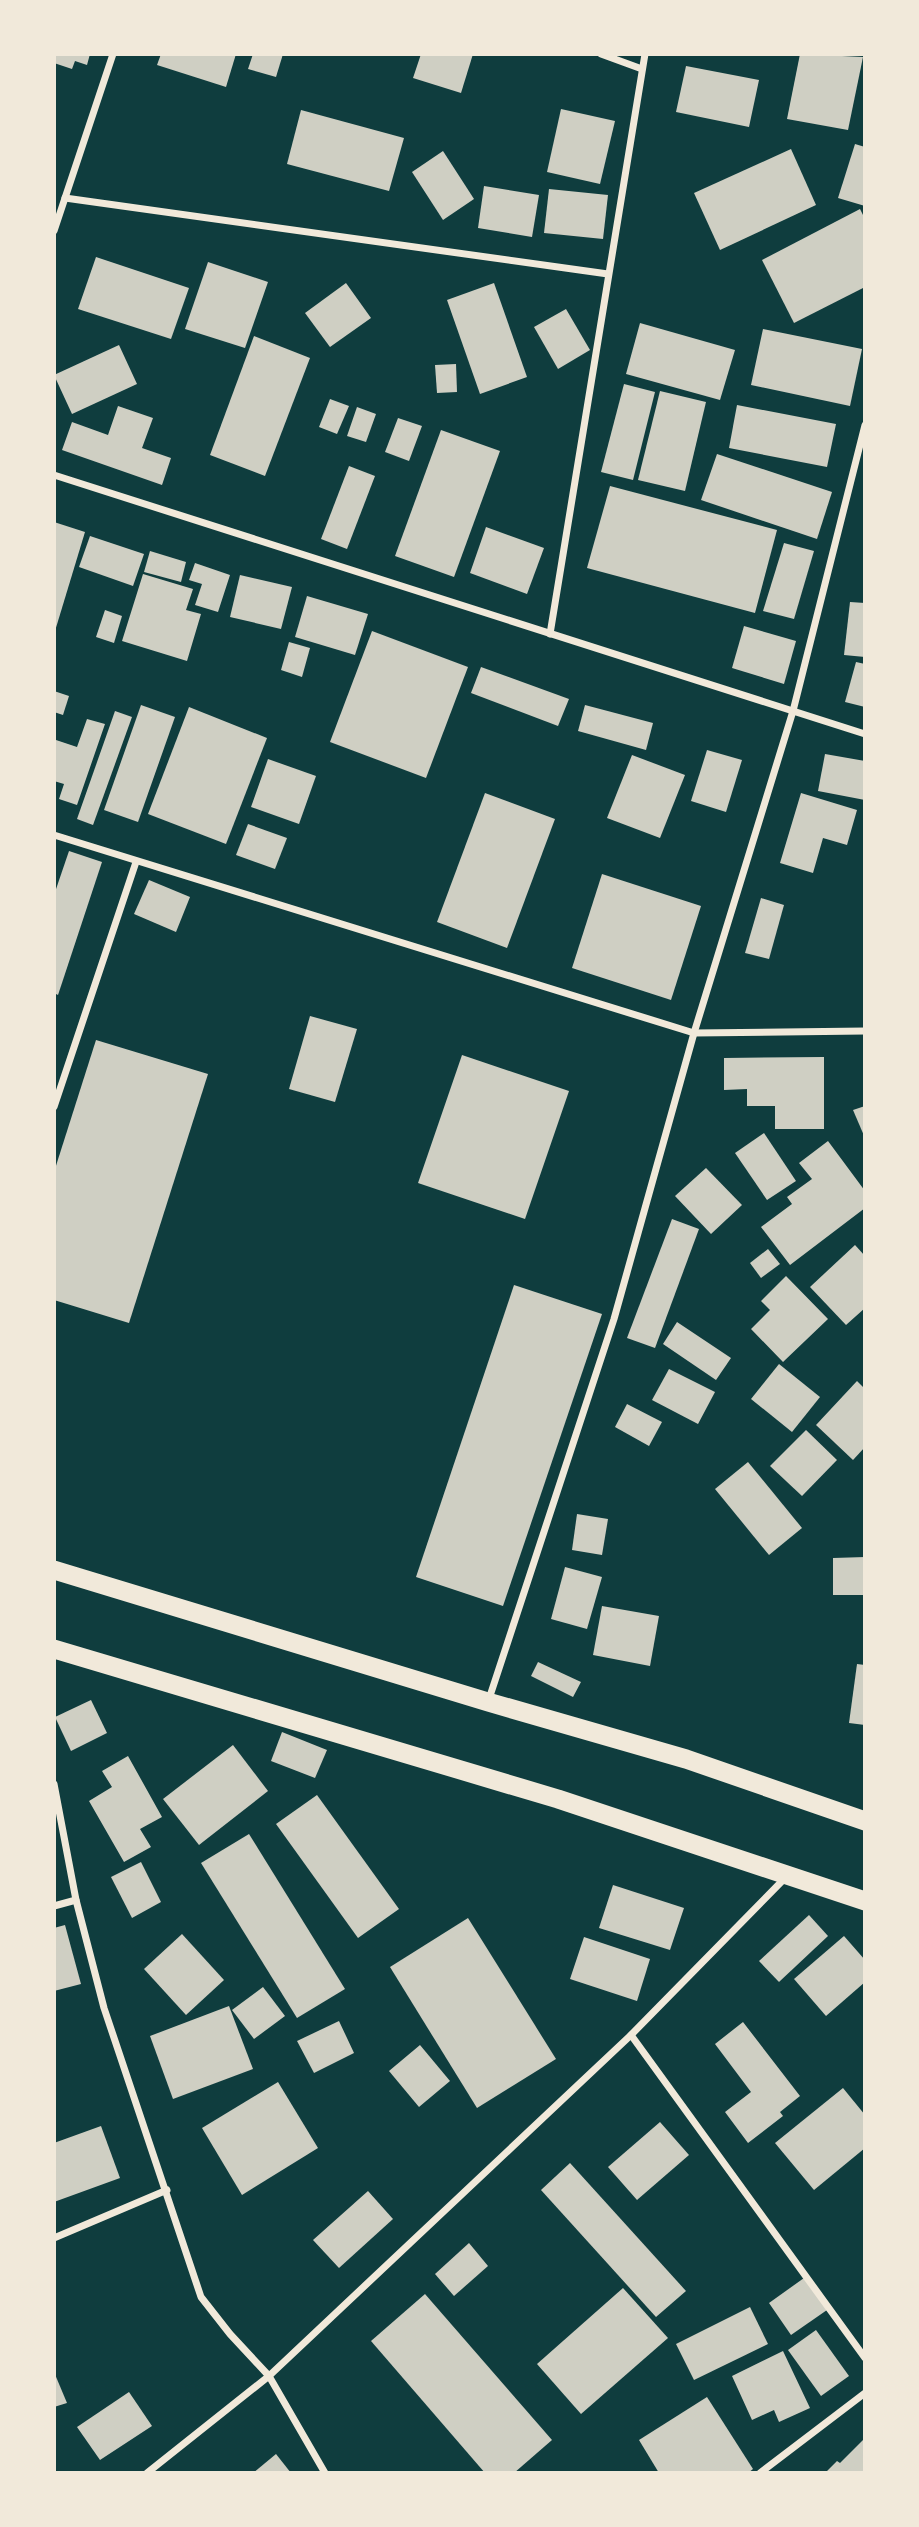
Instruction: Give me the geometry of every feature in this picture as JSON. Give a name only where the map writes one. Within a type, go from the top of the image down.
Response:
[{"type":"highway","points":[[54,1570],[488,1702],[686,1759],[865,1821]]},
{"type":"highway","points":[[54,1649],[558,1799],[865,1900]]},
{"type":"street","points":[[54,231],[114,54]]},
{"type":"street","points":[[601,54],[642,69]]},
{"type":"street","points":[[550,634],[645,54]]},
{"type":"street","points":[[65,198],[608,274]]},
{"type":"street","points":[[488,1702],[614,1319],[694,1034],[793,711],[865,425]]},
{"type":"street","points":[[54,475],[865,734]]},
{"type":"street","points":[[54,835],[694,1034],[865,1031]]},
{"type":"street","points":[[54,1107],[136,862]]},
{"type":"street","points":[[54,1784],[76,1900],[104,2008],[201,2297],[230,2334],[269,2376],[325,2473]]},
{"type":"street","points":[[147,2473],[269,2376],[631,2035],[786,1876]]},
{"type":"street","points":[[54,1906],[76,1900]]},
{"type":"street","points":[[631,2035],[865,2358]]},
{"type":"street","points":[[54,2238],[167,2190]]},
{"type":"street","points":[[760,2473],[865,2393]]},
{"type":"building","points":[[54,54],[90,54],[87,65],[75,61],[72,69],[54,63]]},
{"type":"building","points":[[161,54],[236,54],[226,87],[157,65]]},
{"type":"building","points":[[253,54],[283,54],[276,77],[248,69]]},
{"type":"building","points":[[421,54],[473,54],[461,93],[413,78]]},
{"type":"building","points":[[800,54],[863,57],[848,130],[787,119]]},
{"type":"building","points":[[686,66],[759,80],[749,127],[676,112]]},
{"type":"building","points":[[561,109],[615,121],[600,184],[547,172]]},
{"type":"building","points":[[301,110],[404,138],[389,191],[287,164]]},
{"type":"building","points":[[855,144],[865,147],[865,206],[838,198]]},
{"type":"building","points":[[791,149],[816,205],[720,250],[694,193]]},
{"type":"building","points":[[443,151],[474,199],[443,220],[412,172]]},
{"type":"building","points":[[484,186],[539,195],[532,237],[478,228]]},
{"type":"building","points":[[549,189],[608,195],[603,239],[544,233]]},
{"type":"building","points":[[860,209],[865,219],[865,287],[794,323],[762,260]]},
{"type":"building","points":[[96,257],[189,288],[171,339],[78,309]]},
{"type":"building","points":[[208,262],[268,282],[245,348],[185,329]]},
{"type":"building","points":[[346,283],[371,318],[330,347],[305,313]]},
{"type":"building","points":[[494,283],[527,377],[480,394],[447,300]]},
{"type":"building","points":[[566,309],[590,350],[558,369],[534,327]]},
{"type":"building","points":[[640,323],[735,350],[720,400],[626,374]]},
{"type":"building","points":[[763,329],[862,349],[850,406],[751,385]]},
{"type":"building","points":[[254,336],[310,358],[265,476],[210,455]]},
{"type":"building","points":[[119,345],[137,384],[72,414],[54,375]]},
{"type":"building","points":[[456,364],[457,392],[437,393],[435,365]]},
{"type":"building","points":[[624,384],[655,392],[633,480],[601,472]]},
{"type":"building","points":[[660,391],[706,402],[685,491],[638,480]]},
{"type":"building","points":[[330,399],[349,406],[337,434],[319,427]]},
{"type":"building","points":[[737,405],[836,424],[827,467],[729,448]]},
{"type":"building","points":[[118,406],[153,418],[142,448],[171,458],[162,485],[62,450],[72,422],[108,435]]},
{"type":"building","points":[[357,407],[376,414],[366,442],[347,436]]},
{"type":"building","points":[[398,418],[422,426],[409,461],[385,452]]},
{"type":"building","points":[[441,430],[500,451],[454,577],[395,556]]},
{"type":"building","points":[[717,454],[832,492],[817,539],[701,500]]},
{"type":"building","points":[[349,466],[375,476],[347,549],[321,539]]},
{"type":"building","points":[[610,486],[777,530],[755,613],[587,568]]},
{"type":"building","points":[[54,522],[85,532],[55,631],[54,631]]},
{"type":"building","points":[[486,527],[544,548],[527,594],[470,573]]},
{"type":"building","points":[[90,536],[144,554],[133,586],[79,567]]},
{"type":"building","points":[[784,543],[814,551],[794,619],[763,611]]},
{"type":"building","points":[[150,551],[186,562],[181,582],[144,572]]},
{"type":"building","points":[[195,563],[230,575],[218,612],[195,605],[202,584],[189,580]]},
{"type":"building","points":[[143,574],[193,589],[186,610],[201,614],[187,661],[122,641]]},
{"type":"building","points":[[240,575],[292,587],[281,629],[230,617]]},
{"type":"building","points":[[307,596],[368,614],[355,655],[295,637]]},
{"type":"building","points":[[850,602],[865,603],[865,657],[844,655]]},
{"type":"building","points":[[105,610],[122,616],[114,643],[96,637]]},
{"type":"building","points":[[744,626],[796,641],[784,684],[732,668]]},
{"type":"building","points":[[372,631],[468,667],[426,778],[330,742]]},
{"type":"building","points":[[289,642],[310,648],[302,677],[281,670]]},
{"type":"building","points":[[856,662],[865,664],[865,707],[845,702]]},
{"type":"building","points":[[481,667],[569,699],[558,726],[471,693]]},
{"type":"building","points":[[54,691],[69,696],[63,715],[54,712]]},
{"type":"building","points":[[141,705],[175,717],[138,822],[104,810]]},
{"type":"building","points":[[585,705],[653,723],[646,750],[578,731]]},
{"type":"building","points":[[189,707],[267,738],[226,844],[148,814]]},
{"type":"building","points":[[115,711],[132,717],[93,825],[77,819]]},
{"type":"building","points":[[87,719],[105,724],[77,805],[59,799],[64,784],[54,781],[54,744],[56,740],[77,747]]},
{"type":"building","points":[[707,750],[742,760],[726,812],[691,801]]},
{"type":"building","points":[[825,754],[865,761],[865,800],[818,791]]},
{"type":"building","points":[[632,755],[685,775],[660,838],[607,818]]},
{"type":"building","points":[[268,759],[316,776],[299,824],[251,807]]},
{"type":"building","points":[[485,793],[555,819],[507,948],[437,922]]},
{"type":"building","points":[[801,793],[857,810],[847,845],[823,838],[813,873],[780,863]]},
{"type":"building","points":[[248,824],[287,838],[275,869],[236,855]]},
{"type":"building","points":[[69,851],[102,862],[58,995],[54,993],[54,895]]},
{"type":"building","points":[[602,874],[701,906],[671,1000],[572,968]]},
{"type":"building","points":[[149,880],[190,897],[176,932],[134,914]]},
{"type":"building","points":[[761,898],[784,905],[769,959],[745,953]]},
{"type":"building","points":[[310,1016],[357,1029],[335,1102],[289,1089]]},
{"type":"building","points":[[96,1040],[208,1074],[129,1323],[54,1300],[54,1172]]},
{"type":"building","points":[[462,1055],[569,1091],[525,1219],[418,1183]]},
{"type":"building","points":[[824,1057],[824,1129],[775,1129],[775,1106],[747,1106],[747,1089],[724,1090],[724,1058]]},
{"type":"building","points":[[865,1106],[865,1138],[853,1110]]},
{"type":"building","points":[[764,1133],[796,1181],[767,1200],[735,1153]]},
{"type":"building","points":[[828,1141],[865,1191],[865,1208],[790,1265],[761,1227],[792,1204],[787,1197],[812,1179],[799,1163]]},
{"type":"building","points":[[706,1168],[742,1205],[711,1234],[675,1196]]},
{"type":"building","points":[[672,1219],[699,1229],[655,1348],[627,1338]]},
{"type":"building","points":[[855,1245],[865,1256],[865,1308],[846,1325],[810,1287]]},
{"type":"building","points":[[768,1249],[780,1264],[761,1278],[750,1263]]},
{"type":"building","points":[[786,1276],[828,1319],[783,1362],[751,1329],[770,1310],[761,1301]]},
{"type":"building","points":[[514,1285],[602,1314],[503,1606],[416,1577]]},
{"type":"building","points":[[677,1322],[731,1358],[716,1380],[663,1344]]},
{"type":"building","points":[[779,1364],[820,1397],[792,1432],[751,1399]]},
{"type":"building","points":[[669,1369],[715,1392],[698,1424],[652,1400]]},
{"type":"building","points":[[857,1381],[865,1389],[865,1447],[853,1460],[816,1425]]},
{"type":"building","points":[[627,1404],[662,1422],[649,1446],[615,1427]]},
{"type":"building","points":[[806,1430],[837,1460],[802,1496],[770,1466]]},
{"type":"building","points":[[748,1462],[802,1528],[769,1555],[715,1489]]},
{"type":"building","points":[[577,1514],[608,1519],[602,1555],[572,1550]]},
{"type":"building","points":[[865,1557],[865,1595],[833,1595],[833,1558]]},
{"type":"building","points":[[565,1567],[602,1577],[587,1629],[551,1619]]},
{"type":"building","points":[[602,1606],[659,1616],[650,1666],[593,1655]]},
{"type":"building","points":[[538,1662],[581,1682],[573,1697],[531,1676]]},
{"type":"building","points":[[857,1664],[865,1665],[865,1725],[849,1723]]},
{"type":"building","points":[[91,1700],[107,1733],[71,1751],[55,1717]]},
{"type":"building","points":[[282,1732],[327,1750],[315,1778],[271,1761]]},
{"type":"building","points":[[233,1745],[268,1791],[199,1845],[163,1799]]},
{"type":"building","points":[[128,1756],[162,1817],[140,1829],[151,1847],[124,1862],[89,1801],[112,1787],[102,1771]]},
{"type":"building","points":[[317,1795],[399,1909],[358,1938],[276,1824]]},
{"type":"building","points":[[249,1834],[345,1989],[297,2018],[201,1863]]},
{"type":"building","points":[[141,1862],[161,1902],[132,1918],[111,1877]]},
{"type":"building","points":[[613,1885],[684,1908],[670,1950],[599,1928]]},
{"type":"building","points":[[809,1915],[828,1936],[779,1982],[759,1961]]},
{"type":"building","points":[[468,1918],[556,2059],[477,2108],[390,1967]]},
{"type":"building","points":[[65,1925],[81,1984],[54,1991],[54,1928]]},
{"type":"building","points":[[182,1934],[224,1980],[186,2015],[144,1969]]},
{"type":"building","points":[[844,1936],[865,1960],[865,1982],[826,2016],[794,1979]]},
{"type":"building","points":[[584,1937],[650,1959],[637,2001],[570,1979]]},
{"type":"building","points":[[263,1987],[285,2016],[254,2039],[232,2010]]},
{"type":"building","points":[[229,2006],[253,2069],[173,2099],[150,2036]]},
{"type":"building","points":[[339,2021],[354,2053],[314,2073],[297,2041]]},
{"type":"building","points":[[743,2022],[800,2096],[780,2112],[783,2116],[748,2143],[725,2112],[751,2092],[715,2044]]},
{"type":"building","points":[[420,2045],[450,2081],[419,2107],[389,2071]]},
{"type":"building","points":[[278,2082],[318,2148],[242,2195],[202,2128]]},
{"type":"building","points":[[843,2088],[865,2115],[865,2148],[814,2190],[775,2143]]},
{"type":"building","points":[[660,2122],[689,2155],[637,2200],[608,2167]]},
{"type":"building","points":[[101,2126],[120,2178],[54,2202],[54,2143]]},
{"type":"building","points":[[570,2163],[686,2291],[656,2317],[541,2190]]},
{"type":"building","points":[[368,2191],[393,2219],[339,2268],[313,2240]]},
{"type":"building","points":[[469,2243],[488,2266],[454,2296],[435,2274]]},
{"type":"building","points":[[804,2278],[827,2310],[791,2335],[769,2303]]},
{"type":"building","points":[[623,2288],[668,2338],[581,2414],[537,2364]]},
{"type":"building","points":[[425,2294],[552,2440],[514,2473],[485,2473],[371,2341]]},
{"type":"building","points":[[750,2307],[768,2344],[694,2380],[676,2344]]},
{"type":"building","points":[[816,2330],[849,2376],[821,2396],[788,2350]]},
{"type":"building","points":[[783,2351],[810,2408],[779,2422],[774,2410],[752,2420],[732,2376]]},
{"type":"building","points":[[54,2372],[67,2403],[54,2407]]},
{"type":"building","points":[[129,2392],[152,2426],[100,2460],[77,2427]]},
{"type":"building","points":[[707,2397],[753,2469],[748,2473],[659,2473],[639,2440]]},
{"type":"building","points":[[865,2438],[865,2473],[825,2473],[837,2461],[840,2463]]},
{"type":"building","points":[[276,2454],[291,2473],[253,2473]]}]
